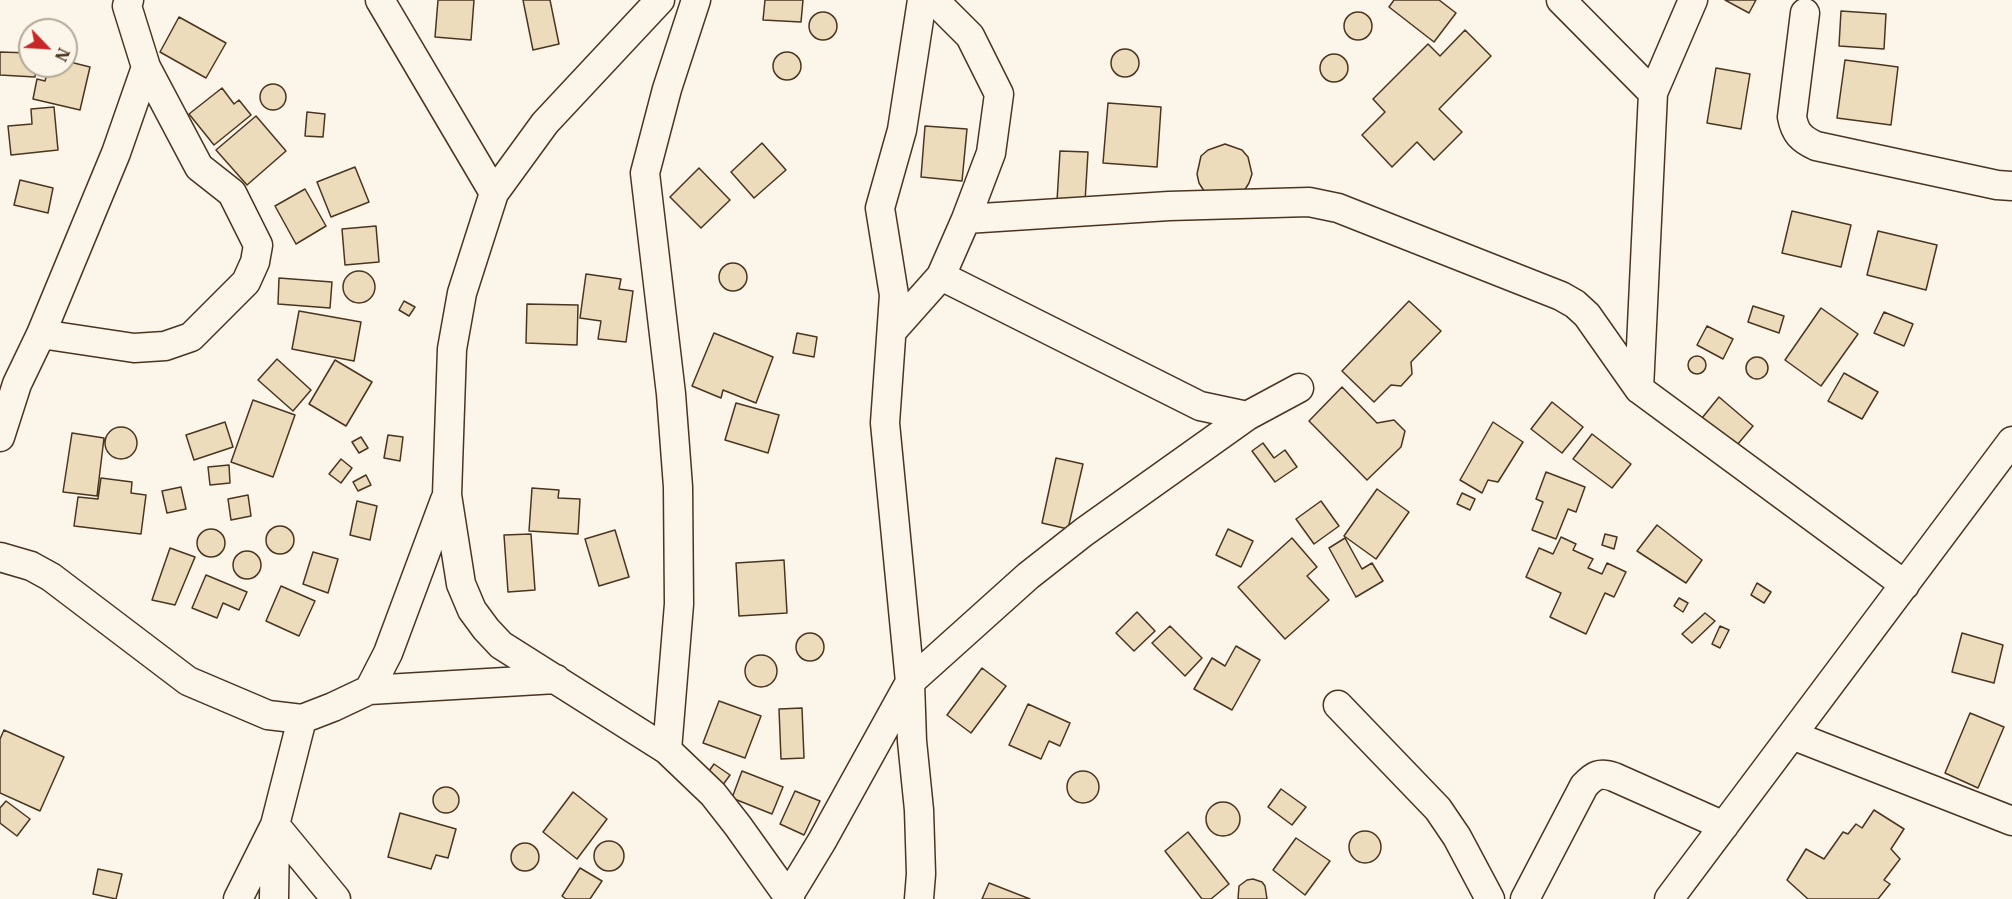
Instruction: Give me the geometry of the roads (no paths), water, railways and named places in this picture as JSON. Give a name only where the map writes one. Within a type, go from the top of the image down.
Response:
[{"type":"street","points":[[380,0],[494,193]]},
{"type":"street","points":[[660,0],[545,123],[494,193],[462,293],[452,349],[447,495],[461,584],[472,610],[486,629],[501,645],[667,750],[713,794],[789,898],[910,682],[1028,576],[1084,532],[1247,416],[1299,388]]},
{"type":"street","points":[[667,750],[679,604],[678,487],[671,393],[645,173],[666,88],[696,0]]},
{"type":"street","points":[[919,899],[921,874],[919,810],[912,741],[910,682],[885,423],[894,296],[880,208],[902,130],[922,0]]},
{"type":"street","points":[[893,330],[941,276],[991,153],[999,94],[970,36],[934,0]]},
{"type":"street","points":[[1562,0],[1653,93]]},
{"type":"street","points":[[1639,389],[1653,93],[1693,0]]},
{"type":"street","points":[[41,334],[134,348],[165,346],[192,337],[246,282],[255,262],[258,244],[232,193],[199,167],[146,67],[120,2]]},
{"type":"street","points":[[1805,13],[1792,117],[1794,130],[1802,140],[1816,146],[1997,185],[2012,186]]},
{"type":"street","points":[[0,437],[9,382],[41,334],[116,153],[146,67]]},
{"type":"street","points":[[966,219],[1181,206],[1309,202],[1338,208],[1575,304],[1587,315],[1639,389],[1905,585]]},
{"type":"street","points":[[941,276],[1200,406],[1247,416]]},
{"type":"street","points":[[1669,899],[2012,441]]},
{"type":"street","points":[[369,690],[388,653],[447,495]]},
{"type":"street","points":[[0,557],[31,566],[51,576],[188,681],[268,715],[302,719],[333,708],[369,690],[556,679]]},
{"type":"street","points":[[1338,705],[1438,809],[1457,837],[1490,899]]},
{"type":"street","points":[[238,899],[275,825],[302,719]]},
{"type":"street","points":[[1792,735],[2012,821]]},
{"type":"street","points":[[1525,899],[1584,786],[1592,776],[1604,774],[1614,777],[1724,826]]},
{"type":"street","points":[[274,899],[275,825]]},
{"type":"street","points":[[275,825],[336,899]]}]
